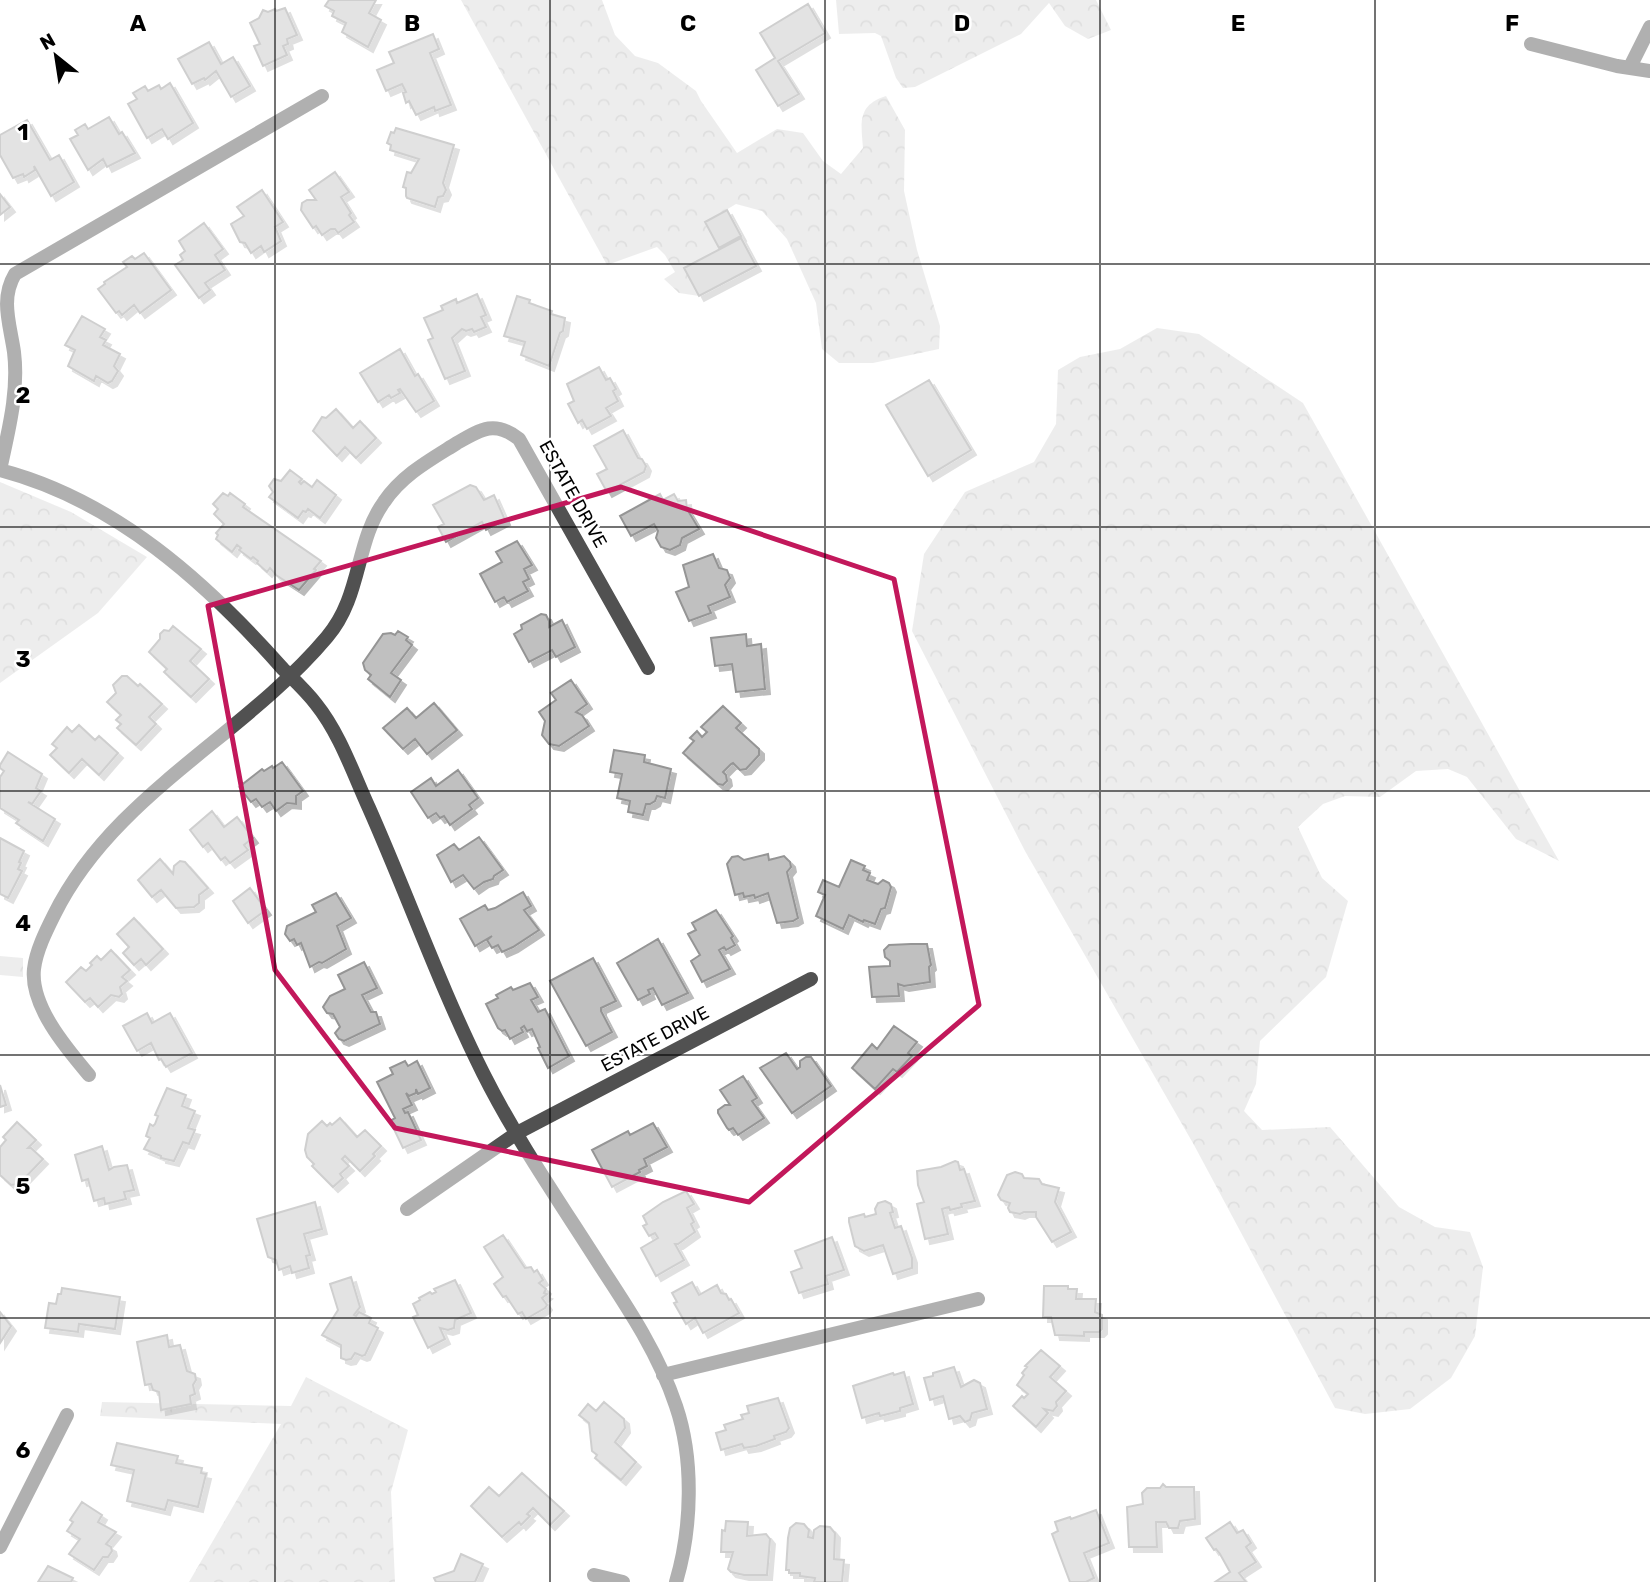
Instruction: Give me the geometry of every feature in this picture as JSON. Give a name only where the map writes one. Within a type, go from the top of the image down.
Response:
[{"type":"street","points":[[1630,67],[1650,27]]},
{"type":"street","points":[[1531,44],[1617,66],[1650,71]]},
{"type":"street","points":[[322,96],[15,274],[8,284],[5,309],[14,355],[16,383],[0,470],[57,489],[118,521],[140,536],[206,589],[260,642],[317,705],[346,754],[484,1075],[517,1133],[647,1337],[676,1406],[684,1440],[689,1525],[676,1582]]},
{"type":"street","name":"ESTATE DRIVE","points":[[89,1075],[56,1036],[36,992],[34,970],[44,936],[65,893],[86,863],[124,819],[289,676],[327,637],[351,596],[370,531],[382,504],[397,485],[418,467],[479,431],[492,428],[509,431],[520,439],[648,668]]},
{"type":"street","name":"ESTATE DRIVE","points":[[407,1209],[517,1133],[811,979]]},
{"type":"street","points":[[663,1375],[978,1299]]},
{"type":"street","points":[[0,1548],[67,1415]]},
{"type":"street","points":[[594,1575],[623,1582]]},
{"type":"highlighted area","points":[[621,487],[894,579],[979,1005],[749,1202],[395,1128],[275,970],[208,606]]},
{"type":"green space","points":[[461,0],[602,0],[615,35],[635,56],[658,63],[696,91],[737,153],[777,129],[803,133],[823,161],[841,174],[863,148],[862,123],[865,110],[870,104],[886,96],[905,130],[904,191],[917,250],[940,326],[939,349],[873,363],[839,363],[822,349],[816,303],[787,239],[762,211],[736,204],[706,222],[720,249],[684,268],[699,296],[679,293],[664,279],[675,272],[657,247],[607,265]]},
{"type":"green space","points":[[836,0],[1096,0],[1111,30],[1088,39],[1065,26],[1049,3],[1021,34],[915,87],[903,88],[896,78],[881,36],[875,33],[839,34]]},
{"type":"green space","points":[[1157,328],[1199,334],[1303,403],[1559,861],[1516,839],[1467,777],[1448,769],[1416,771],[1380,797],[1345,796],[1323,804],[1298,827],[1322,878],[1348,901],[1326,977],[1260,1041],[1256,1084],[1244,1111],[1262,1130],[1330,1127],[1399,1207],[1435,1227],[1470,1232],[1483,1267],[1475,1336],[1451,1378],[1410,1409],[1365,1414],[1335,1408],[1194,1145],[1025,851],[912,631],[924,554],[965,492],[1034,462],[1056,424],[1058,370],[1080,357],[1120,349]]},
{"type":"green space","points":[[0,482],[71,512],[147,557],[98,613],[0,683]]},
{"type":"green space","points":[[0,956],[23,958],[23,977],[0,975]]},
{"type":"green space","points":[[306,1377],[408,1430],[391,1492],[395,1582],[189,1582],[281,1424],[100,1416],[102,1402],[291,1406]]},
{"type":"building","points":[[329,0],[376,0],[369,13],[381,20],[368,47],[342,32],[346,23],[332,16],[334,11],[325,6]]},
{"type":"building","points":[[808,4],[825,33],[778,61],[799,94],[778,106],[756,70],[775,58],[760,33]]},
{"type":"building","points":[[285,8],[297,35],[287,39],[288,44],[283,46],[287,55],[263,66],[254,46],[260,44],[250,23],[259,18],[263,10],[268,12]]},
{"type":"building","points":[[433,34],[439,49],[430,53],[451,105],[435,111],[434,107],[416,115],[409,101],[406,103],[403,93],[406,92],[402,84],[386,91],[377,70],[394,63],[389,52]]},
{"type":"building","points":[[209,42],[221,64],[233,57],[250,86],[231,97],[216,71],[205,80],[204,78],[192,84],[178,59]]},
{"type":"building","points":[[170,83],[193,123],[168,139],[162,129],[147,138],[128,104],[137,99],[133,93],[145,86],[148,91],[159,85],[161,89]]},
{"type":"building","points":[[109,117],[135,153],[107,167],[103,159],[88,170],[70,139],[78,135],[75,130],[85,124],[88,129]]},
{"type":"building","points":[[27,120],[50,160],[59,155],[74,182],[51,196],[34,166],[35,170],[24,177],[23,174],[13,178],[0,155],[0,135]]},
{"type":"building","points":[[396,128],[454,145],[443,183],[446,190],[443,196],[438,197],[435,207],[406,196],[406,188],[403,187],[407,172],[411,173],[419,159],[390,150],[391,145],[387,143],[391,132],[394,133]]},
{"type":"building","points":[[335,172],[349,192],[341,197],[354,222],[338,233],[331,229],[322,235],[316,226],[313,228],[301,210],[302,203],[316,200],[309,190]]},
{"type":"building","points":[[262,190],[283,222],[275,227],[281,241],[264,252],[261,246],[251,253],[245,243],[240,242],[231,224],[244,216],[237,207]]},
{"type":"building","points":[[0,194],[10,207],[0,215]]},
{"type":"building","points":[[727,210],[741,236],[719,248],[705,222]]},
{"type":"building","points":[[204,223],[223,249],[215,255],[225,270],[205,283],[210,290],[199,298],[175,265],[183,260],[180,255],[185,251],[179,241]]},
{"type":"building","points":[[741,238],[756,266],[699,296],[684,268]]},
{"type":"building","points":[[144,253],[171,290],[140,313],[134,305],[122,315],[119,311],[116,313],[98,289],[127,267],[123,262]]},
{"type":"building","points":[[477,294],[486,315],[481,317],[486,327],[474,332],[472,329],[462,329],[452,338],[465,371],[445,379],[428,340],[433,338],[424,318],[443,310],[441,306],[456,299],[457,303]]},
{"type":"building","points":[[517,296],[552,311],[551,314],[565,318],[563,331],[549,366],[521,355],[525,342],[504,336]]},
{"type":"building","points":[[82,316],[105,329],[100,337],[106,340],[103,345],[120,354],[114,366],[118,371],[108,383],[96,376],[94,381],[68,366],[75,350],[65,345]]},
{"type":"building","points":[[400,349],[415,376],[418,374],[434,401],[416,412],[400,389],[400,393],[391,398],[389,395],[378,402],[360,373]]},
{"type":"building","points":[[599,367],[606,380],[610,378],[618,401],[606,408],[611,416],[587,429],[582,420],[578,423],[568,404],[574,401],[567,384]]},
{"type":"building","points":[[929,380],[971,450],[928,476],[886,405]]},
{"type":"building","points":[[336,409],[353,428],[360,421],[376,438],[356,458],[345,447],[337,456],[313,431],[322,417],[326,418]]},
{"type":"building","points":[[623,430],[638,458],[642,459],[646,466],[644,472],[607,492],[597,474],[607,469],[594,446]]},
{"type":"building","points":[[290,470],[302,479],[299,482],[301,484],[304,481],[312,487],[317,480],[336,495],[320,518],[308,509],[298,518],[269,497],[273,492],[269,486],[274,479],[281,481]]},
{"type":"building","points":[[470,485],[476,487],[484,500],[494,495],[505,520],[486,530],[482,522],[446,542],[438,527],[444,524],[433,505]]},
{"type":"building","points":[[223,493],[228,496],[230,493],[245,504],[243,507],[321,561],[299,590],[270,568],[267,572],[253,557],[251,559],[239,550],[241,548],[237,545],[232,552],[216,539],[216,533],[224,524],[214,514],[218,509],[213,504]]},
{"type":"building","points":[[660,494],[663,500],[674,494],[678,501],[686,500],[687,509],[699,529],[682,538],[680,545],[670,550],[661,547],[656,538],[658,531],[654,524],[631,536],[620,516]]},
{"type":"building","points":[[517,541],[532,565],[524,569],[529,579],[523,582],[528,591],[507,602],[504,597],[495,602],[480,574],[502,562],[496,552]]},
{"type":"building","points":[[713,554],[719,568],[727,570],[730,578],[725,585],[730,597],[708,606],[711,613],[689,621],[676,592],[689,587],[683,565]]},
{"type":"building","points":[[541,614],[546,615],[549,627],[562,620],[575,647],[556,657],[552,650],[529,662],[514,634],[522,629],[521,625]]},
{"type":"building","points":[[173,626],[201,649],[190,661],[209,679],[191,697],[164,672],[167,669],[149,652],[160,639],[160,634],[164,630],[169,631]]},
{"type":"building","points":[[398,631],[408,637],[406,640],[412,645],[391,673],[401,680],[390,697],[368,679],[371,675],[365,670],[363,663],[383,634],[395,635]]},
{"type":"building","points":[[746,634],[747,646],[761,644],[765,689],[736,692],[732,664],[715,666],[711,638]]},
{"type":"building","points":[[122,676],[127,676],[138,686],[140,684],[162,704],[149,717],[156,724],[136,745],[117,728],[121,724],[116,720],[121,715],[107,702],[116,693],[113,685]]},
{"type":"building","points":[[571,680],[587,704],[576,712],[582,715],[589,726],[559,746],[549,744],[542,735],[545,721],[539,712],[556,700],[551,693]]},
{"type":"building","points":[[434,703],[457,730],[427,754],[415,739],[403,749],[383,728],[407,708],[416,718]]},
{"type":"building","points":[[723,706],[741,723],[736,728],[759,749],[759,755],[746,769],[740,770],[731,764],[723,772],[727,781],[723,785],[718,784],[683,753],[694,741],[690,738],[697,731],[702,737],[707,732],[701,727]]},
{"type":"building","points":[[79,725],[95,740],[99,736],[118,753],[99,775],[82,759],[69,773],[50,755],[57,748],[52,744],[67,727],[72,732]]},
{"type":"building","points":[[614,750],[645,755],[644,762],[671,769],[665,798],[657,796],[655,801],[646,804],[643,815],[628,812],[630,801],[617,798],[622,774],[610,772]]},
{"type":"building","points":[[8,752],[42,774],[36,788],[41,791],[32,804],[28,802],[55,819],[43,841],[16,823],[19,820],[0,808],[0,777],[4,771],[0,765]]},
{"type":"building","points":[[282,762],[303,791],[296,796],[296,804],[287,803],[276,811],[270,802],[262,807],[256,799],[251,802],[239,787],[262,769],[264,771],[272,766],[273,768]]},
{"type":"building","points":[[458,770],[478,798],[469,805],[472,809],[450,825],[444,816],[440,818],[436,813],[428,818],[411,792],[431,778],[436,786]]},
{"type":"building","points":[[212,811],[224,827],[237,817],[253,838],[244,845],[248,850],[230,863],[225,857],[221,860],[208,843],[203,847],[190,830]]},
{"type":"building","points":[[479,837],[503,870],[474,889],[463,875],[451,882],[437,855],[454,844],[459,850]]},
{"type":"building","points":[[0,838],[24,851],[18,869],[22,871],[8,898],[0,894]]},
{"type":"building","points":[[768,854],[769,860],[784,856],[790,862],[791,867],[787,872],[798,918],[793,921],[777,923],[768,893],[755,898],[754,895],[744,897],[743,893],[735,895],[727,864],[732,857],[738,856],[744,860]]},
{"type":"building","points":[[160,859],[173,874],[174,866],[180,861],[185,862],[208,888],[199,895],[199,903],[194,907],[176,908],[161,890],[152,897],[138,880]]},
{"type":"building","points":[[851,860],[865,866],[863,870],[870,873],[867,880],[878,884],[883,880],[891,887],[885,908],[881,909],[875,924],[849,915],[843,929],[816,916],[825,895],[818,892],[823,880],[839,887]]},
{"type":"building","points":[[250,888],[266,910],[248,923],[233,901]]},
{"type":"building","points":[[523,892],[531,906],[524,910],[539,930],[502,952],[498,945],[492,948],[487,940],[492,936],[475,946],[460,919],[485,905],[488,910],[495,908]]},
{"type":"building","points":[[336,893],[351,918],[337,926],[346,949],[310,967],[301,943],[297,945],[294,939],[290,941],[285,934],[287,926],[316,912],[312,905]]},
{"type":"building","points":[[716,910],[733,936],[731,938],[735,945],[719,950],[730,969],[702,982],[691,961],[700,955],[688,934],[696,930],[692,923]]},
{"type":"building","points":[[134,918],[163,949],[146,965],[141,959],[134,965],[123,953],[129,947],[117,934]]},
{"type":"building","points":[[658,939],[688,993],[662,1005],[653,988],[648,990],[650,994],[638,1000],[617,963]]},
{"type":"building","points":[[927,944],[931,965],[930,982],[904,986],[898,984],[899,996],[872,997],[869,967],[890,966],[884,950],[889,945]]},
{"type":"building","points":[[111,950],[130,970],[122,977],[127,981],[120,987],[122,994],[119,997],[111,995],[98,1007],[90,998],[85,1002],[66,982],[81,967],[86,971],[97,956],[101,960]]},
{"type":"building","points":[[593,958],[616,1001],[601,1008],[612,1032],[586,1046],[550,981]]},
{"type":"building","points":[[364,962],[377,988],[362,995],[371,1012],[376,1012],[380,1024],[344,1041],[335,1033],[340,1027],[333,1014],[327,1013],[323,1007],[330,996],[345,989],[338,975]]},
{"type":"building","points":[[530,983],[538,997],[531,1000],[538,1012],[545,1009],[569,1056],[548,1068],[532,1029],[527,1031],[524,1026],[521,1028],[523,1032],[510,1039],[505,1030],[498,1028],[486,1004],[511,987],[513,990]]},
{"type":"building","points":[[147,1013],[152,1023],[170,1013],[192,1053],[166,1067],[161,1059],[159,1060],[151,1043],[137,1051],[123,1026]]},
{"type":"building","points":[[894,1026],[917,1042],[908,1053],[912,1056],[897,1072],[893,1069],[875,1089],[852,1068],[872,1044],[877,1049]]},
{"type":"building","points":[[786,1053],[797,1069],[800,1067],[800,1061],[811,1057],[831,1086],[792,1113],[760,1068]]},
{"type":"building","points":[[405,1061],[408,1066],[417,1061],[430,1088],[418,1094],[416,1089],[416,1093],[409,1096],[406,1093],[412,1105],[403,1109],[405,1113],[408,1112],[421,1140],[403,1148],[390,1121],[395,1118],[377,1082],[393,1074],[390,1068]]},
{"type":"building","points":[[743,1076],[757,1098],[752,1101],[764,1118],[738,1135],[733,1128],[727,1128],[718,1110],[730,1105],[720,1090]]},
{"type":"building","points":[[0,1085],[6,1105],[0,1107]]},
{"type":"building","points":[[167,1088],[186,1095],[182,1106],[195,1111],[188,1128],[195,1130],[189,1144],[183,1142],[174,1161],[144,1149],[150,1138],[146,1136],[150,1124],[155,1124],[158,1116],[155,1115]]},
{"type":"building","points":[[340,1118],[357,1137],[365,1130],[381,1146],[360,1171],[345,1156],[342,1159],[349,1166],[340,1174],[343,1178],[333,1187],[312,1166],[314,1164],[307,1157],[305,1150],[308,1134],[322,1121],[327,1126]]},
{"type":"building","points":[[17,1122],[36,1140],[28,1148],[43,1159],[19,1184],[11,1185],[0,1175],[0,1147],[6,1140],[3,1137]]},
{"type":"building","points":[[653,1123],[667,1147],[644,1159],[647,1166],[639,1170],[640,1172],[612,1187],[592,1150],[628,1131],[630,1135]]},
{"type":"building","points":[[102,1146],[109,1170],[127,1165],[134,1190],[124,1192],[126,1199],[105,1204],[104,1198],[94,1201],[88,1179],[82,1181],[75,1155]]},
{"type":"building","points":[[958,1162],[960,1170],[964,1169],[975,1201],[950,1210],[949,1207],[942,1209],[948,1234],[925,1239],[917,1204],[924,1202],[918,1185],[917,1171],[941,1167]]},
{"type":"building","points":[[1015,1172],[1022,1174],[1024,1178],[1039,1179],[1042,1184],[1059,1188],[1055,1202],[1071,1232],[1052,1242],[1036,1217],[1036,1212],[1010,1212],[1010,1203],[1001,1200],[998,1195],[1007,1175]]},
{"type":"building","points":[[686,1191],[694,1204],[687,1208],[694,1222],[691,1224],[695,1232],[675,1244],[684,1260],[656,1276],[641,1248],[658,1238],[655,1233],[649,1236],[643,1226],[647,1224],[643,1216]]},
{"type":"building","points":[[885,1201],[891,1204],[893,1212],[890,1213],[895,1228],[901,1226],[912,1258],[912,1268],[893,1274],[883,1245],[864,1251],[855,1246],[849,1222],[849,1218],[876,1214],[878,1203]]},
{"type":"building","points":[[315,1202],[322,1229],[304,1234],[310,1255],[306,1256],[309,1268],[292,1273],[290,1266],[279,1270],[276,1260],[268,1257],[257,1219]]},
{"type":"building","points":[[503,1235],[525,1268],[531,1267],[534,1272],[537,1270],[543,1280],[539,1283],[546,1289],[544,1293],[547,1294],[542,1298],[547,1305],[545,1308],[526,1319],[522,1312],[518,1314],[494,1284],[503,1277],[484,1247]]},
{"type":"building","points":[[832,1237],[844,1270],[826,1276],[828,1284],[799,1293],[791,1272],[802,1268],[795,1251]]},
{"type":"building","points":[[351,1277],[360,1307],[354,1315],[359,1312],[371,1318],[369,1323],[378,1328],[365,1355],[355,1353],[351,1359],[346,1360],[341,1358],[341,1345],[322,1335],[338,1310],[330,1284]]},
{"type":"building","points":[[455,1280],[471,1313],[455,1320],[454,1328],[440,1328],[445,1339],[428,1348],[413,1317],[418,1315],[413,1304],[430,1292],[436,1292],[434,1289]]},
{"type":"building","points":[[692,1282],[699,1295],[717,1285],[721,1293],[731,1299],[739,1313],[703,1333],[695,1318],[686,1324],[674,1303],[677,1302],[672,1293]]},
{"type":"building","points":[[1044,1286],[1068,1286],[1068,1289],[1077,1289],[1076,1299],[1096,1299],[1095,1312],[1102,1315],[1102,1329],[1099,1332],[1084,1332],[1084,1336],[1055,1335],[1051,1317],[1043,1317]]},
{"type":"building","points":[[62,1288],[120,1297],[115,1329],[79,1324],[78,1332],[45,1328],[49,1303],[56,1304]]},
{"type":"building","points":[[0,1312],[11,1326],[0,1343]]},
{"type":"building","points":[[167,1335],[169,1347],[180,1345],[187,1371],[195,1374],[195,1394],[190,1396],[191,1404],[161,1410],[159,1392],[153,1390],[151,1384],[145,1385],[137,1342]]},
{"type":"building","points":[[1041,1350],[1060,1366],[1050,1377],[1066,1391],[1056,1402],[1057,1406],[1053,1411],[1044,1409],[1048,1413],[1036,1427],[1013,1406],[1022,1396],[1024,1398],[1028,1394],[1017,1385],[1024,1375],[1022,1373],[1027,1367],[1025,1366]]},
{"type":"building","points":[[954,1367],[961,1387],[974,1380],[980,1383],[987,1409],[972,1413],[970,1420],[965,1422],[960,1416],[949,1419],[943,1396],[930,1400],[924,1378]]},
{"type":"building","points":[[904,1372],[913,1404],[900,1408],[900,1411],[862,1418],[853,1386]]},
{"type":"building","points":[[778,1398],[789,1428],[786,1432],[756,1446],[744,1448],[742,1444],[721,1450],[716,1433],[726,1430],[724,1425],[743,1419],[741,1415],[749,1413],[747,1406]]},
{"type":"building","points":[[604,1402],[624,1419],[625,1428],[615,1442],[636,1462],[621,1480],[595,1458],[597,1455],[592,1451],[589,1423],[579,1415],[588,1404],[596,1411]]},
{"type":"building","points":[[117,1443],[178,1456],[176,1463],[202,1468],[201,1473],[206,1474],[198,1507],[168,1500],[165,1510],[127,1501],[134,1470],[111,1465]]},
{"type":"building","points":[[522,1473],[564,1511],[550,1525],[533,1508],[527,1514],[530,1516],[521,1525],[519,1522],[502,1537],[471,1506],[489,1487],[499,1496]]},
{"type":"building","points":[[1163,1484],[1166,1487],[1194,1487],[1195,1519],[1180,1521],[1178,1528],[1169,1528],[1166,1522],[1156,1522],[1157,1547],[1129,1547],[1127,1507],[1143,1504],[1142,1493],[1147,1488],[1160,1488]]},
{"type":"building","points":[[82,1502],[102,1515],[98,1522],[116,1532],[106,1544],[112,1551],[108,1557],[103,1557],[94,1570],[69,1554],[80,1539],[67,1531],[73,1522],[70,1520]]},
{"type":"building","points":[[1096,1510],[1109,1543],[1084,1553],[1094,1578],[1086,1582],[1070,1582],[1052,1534],[1058,1531],[1055,1522]]},
{"type":"building","points":[[726,1521],[748,1522],[747,1536],[766,1534],[770,1539],[767,1575],[744,1575],[728,1569],[733,1552],[721,1552],[722,1530],[725,1531]]},
{"type":"building","points":[[1230,1522],[1237,1533],[1243,1530],[1251,1543],[1246,1547],[1256,1562],[1239,1573],[1246,1582],[1215,1582],[1230,1572],[1220,1554],[1206,1538]]},
{"type":"building","points":[[796,1523],[804,1524],[809,1530],[808,1537],[813,1538],[814,1530],[820,1526],[830,1527],[835,1533],[834,1559],[844,1560],[842,1582],[814,1582],[815,1578],[786,1570],[790,1528]]},
{"type":"building","points":[[461,1554],[483,1564],[475,1582],[436,1582],[434,1578],[454,1571]]},
{"type":"building","points":[[48,1566],[73,1578],[71,1582],[38,1582]]}]
